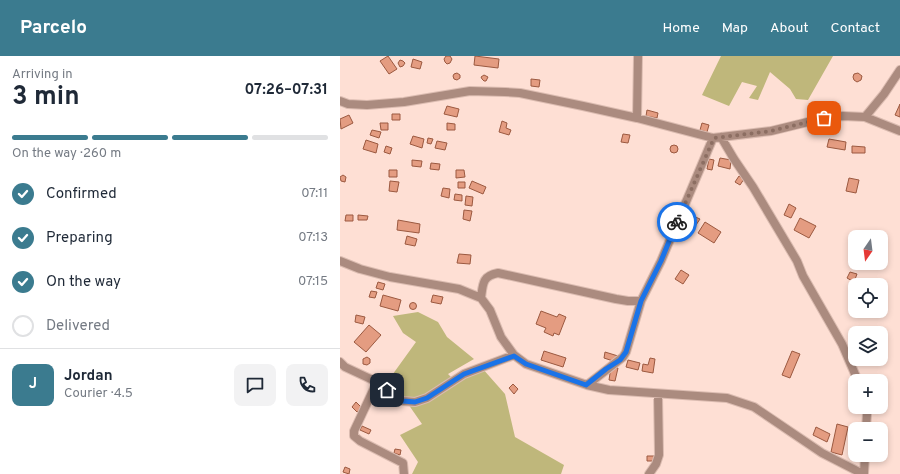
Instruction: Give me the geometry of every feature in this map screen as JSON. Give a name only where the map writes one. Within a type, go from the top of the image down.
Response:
[{"type":"street","points":[[637,118],[638,56]]},
{"type":"street","points":[[865,117],[884,94],[900,70]]},
{"type":"street","points":[[340,101],[348,104],[367,105],[404,102],[470,92],[512,93],[637,118],[717,137],[771,131],[824,118],[843,116],[865,117],[900,131]]},
{"type":"street","points":[[586,385],[623,357],[626,352],[641,301],[661,261],[717,137]]},
{"type":"street","points":[[717,137],[753,187],[797,262],[803,276],[842,344],[855,374]]},
{"type":"street","points":[[340,261],[360,269],[390,277],[459,289],[481,298],[490,310],[501,337],[514,356],[526,364],[586,385],[609,390],[658,395],[727,398],[754,407],[822,453],[864,474],[865,462]]},
{"type":"street","points":[[481,298],[484,280],[490,274],[498,273],[616,299],[641,301]]},
{"type":"street","points":[[340,362],[345,367],[377,382],[397,398],[403,401],[415,402],[427,398],[464,374],[514,356]]},
{"type":"street","points":[[377,382],[354,431],[354,436],[360,441],[404,463],[404,474]]},
{"type":"street","points":[[648,474],[656,464],[659,455],[658,395]]},
{"type":"shaded area","points":[[721,56],[833,56],[808,100],[796,99],[790,89],[770,72],[758,100],[749,98],[757,86],[742,82],[729,106],[702,95]]},
{"type":"shaded area","points":[[418,312],[438,322],[447,337],[474,359],[448,374],[456,382],[482,368],[505,394],[515,437],[564,465],[561,474],[412,474],[418,462],[400,435],[422,424],[390,378],[416,342],[403,333],[393,316]]},
{"type":"building","points":[[388,56],[397,69],[389,74],[380,61]]},
{"type":"building","points":[[446,56],[450,56],[452,59],[450,63],[447,64],[444,59]]},
{"type":"building","points":[[475,56],[499,59],[498,68],[474,65]]},
{"type":"building","points":[[413,59],[422,62],[420,69],[411,67]]},
{"type":"building","points":[[400,60],[405,63],[400,67],[398,63]]},
{"type":"building","points":[[457,73],[460,75],[460,78],[457,80],[454,79],[453,76]]},
{"type":"building","points":[[858,73],[862,76],[861,80],[857,82],[853,77],[854,74]]},
{"type":"building","points":[[484,75],[488,77],[486,81],[484,81],[481,77]]},
{"type":"building","points":[[531,79],[540,80],[539,87],[531,86]]},
{"type":"building","points":[[900,104],[900,117],[895,115]]},
{"type":"building","points":[[447,106],[459,109],[457,117],[444,114]]},
{"type":"building","points":[[647,110],[658,113],[657,118],[646,116]]},
{"type":"building","points":[[392,114],[400,114],[400,120],[392,120]]},
{"type":"building","points":[[349,115],[353,123],[341,129],[340,119]]},
{"type":"building","points":[[502,121],[507,123],[506,128],[511,130],[509,135],[499,132]]},
{"type":"building","points":[[380,123],[388,123],[388,130],[381,130]]},
{"type":"building","points":[[447,123],[455,124],[455,130],[447,130]]},
{"type":"building","points":[[702,123],[709,125],[707,132],[700,130]]},
{"type":"building","points":[[372,130],[381,132],[379,138],[370,135]]},
{"type":"building","points":[[623,134],[630,135],[628,143],[621,142]]},
{"type":"building","points":[[413,136],[424,139],[422,148],[410,144]]},
{"type":"building","points":[[428,138],[433,139],[431,144],[427,143]]},
{"type":"building","points":[[829,139],[846,142],[845,150],[827,147]]},
{"type":"building","points":[[366,140],[378,144],[376,153],[363,149]]},
{"type":"building","points":[[437,141],[447,143],[445,150],[435,148]]},
{"type":"building","points":[[672,145],[676,145],[678,149],[676,153],[672,153],[670,151],[670,147]]},
{"type":"building","points":[[386,146],[392,148],[390,154],[384,152]]},
{"type":"building","points":[[852,146],[865,147],[865,153],[852,153]]},
{"type":"building","points":[[720,158],[731,160],[730,169],[718,166]]},
{"type":"building","points":[[709,159],[714,160],[712,170],[707,169]]},
{"type":"building","points":[[412,160],[422,161],[421,167],[412,166]]},
{"type":"building","points":[[431,163],[440,164],[439,170],[430,169]]},
{"type":"building","points":[[389,170],[397,170],[397,177],[389,177]]},
{"type":"building","points":[[456,170],[464,170],[465,177],[456,178]]},
{"type":"building","points":[[343,175],[346,177],[345,182],[341,181],[340,177]]},
{"type":"building","points":[[739,176],[744,179],[740,185],[735,182]]},
{"type":"building","points":[[849,178],[859,180],[856,193],[846,191]]},
{"type":"building","points":[[390,181],[399,182],[397,192],[389,191]]},
{"type":"building","points":[[472,181],[486,187],[483,194],[469,188]]},
{"type":"building","points":[[458,182],[465,182],[465,188],[458,188]]},
{"type":"building","points":[[443,188],[450,189],[449,198],[441,196]]},
{"type":"building","points":[[455,194],[462,195],[462,201],[454,200]]},
{"type":"building","points":[[466,196],[473,197],[472,206],[465,205]]},
{"type":"building","points":[[789,204],[796,208],[791,218],[784,215]]},
{"type":"building","points":[[464,210],[472,211],[470,221],[463,219]]},
{"type":"building","points":[[346,215],[353,215],[353,221],[345,221]]},
{"type":"building","points":[[358,215],[368,216],[367,220],[358,220]]},
{"type":"building","points":[[693,216],[700,219],[694,228],[688,224]]},
{"type":"building","points":[[800,218],[816,226],[809,238],[794,230]]},
{"type":"building","points":[[398,220],[420,224],[419,233],[397,230]]},
{"type":"building","points":[[705,222],[721,232],[714,243],[698,233]]},
{"type":"building","points":[[407,236],[417,239],[415,246],[405,244]]},
{"type":"building","points":[[459,254],[471,255],[470,264],[457,263]]},
{"type":"building","points":[[681,270],[689,275],[683,284],[675,279]]},
{"type":"building","points":[[850,272],[857,274],[856,278],[847,278]]},
{"type":"building","points":[[378,282],[385,284],[383,290],[376,288]]},
{"type":"building","points":[[371,291],[377,292],[375,298],[369,297]]},
{"type":"building","points":[[383,295],[401,300],[398,311],[380,306]]},
{"type":"building","points":[[433,295],[443,297],[441,304],[431,302]]},
{"type":"building","points":[[413,302],[416,303],[416,309],[413,310],[410,309],[409,306],[410,303]]},
{"type":"building","points":[[541,311],[557,317],[559,314],[566,317],[559,335],[554,333],[553,336],[544,332],[546,328],[536,324]]},
{"type":"building","points":[[356,315],[365,317],[363,324],[355,322]]},
{"type":"building","points":[[369,325],[381,335],[366,352],[354,342]]},
{"type":"building","points":[[544,351],[566,358],[563,367],[541,360]]},
{"type":"building","points":[[792,351],[800,354],[790,378],[782,375]]},
{"type":"building","points":[[605,352],[618,356],[616,362],[604,358]]},
{"type":"building","points":[[367,357],[370,359],[370,363],[367,365],[363,364],[363,359]]},
{"type":"building","points":[[650,358],[655,359],[653,373],[642,371],[643,364],[648,365]]},
{"type":"building","points":[[628,360],[640,363],[638,370],[626,367]]},
{"type":"building","points":[[611,367],[618,368],[615,381],[609,380]]},
{"type":"building","points":[[513,384],[518,389],[514,394],[509,388]]},
{"type":"building","points":[[356,402],[362,408],[357,412],[352,407]]},
{"type":"building","points":[[837,424],[848,427],[842,455],[831,452]]},
{"type":"building","points":[[362,426],[371,430],[369,434],[360,430]]},
{"type":"building","points":[[816,427],[830,434],[827,442],[813,435]]},
{"type":"building","points":[[395,449],[401,450],[400,455],[394,453]]},
{"type":"building","points":[[647,456],[655,456],[655,461],[647,461]]},
{"type":"building","points":[[345,467],[350,469],[349,474],[343,472]]},
{"type":"way so far","points":[[677,222],[714,138],[771,131],[824,118]]},
{"type":"route","points":[[387,390],[403,401],[415,402],[427,398],[464,374],[514,356],[526,364],[586,385],[620,360],[626,352],[641,301],[661,261],[677,222]]}]
